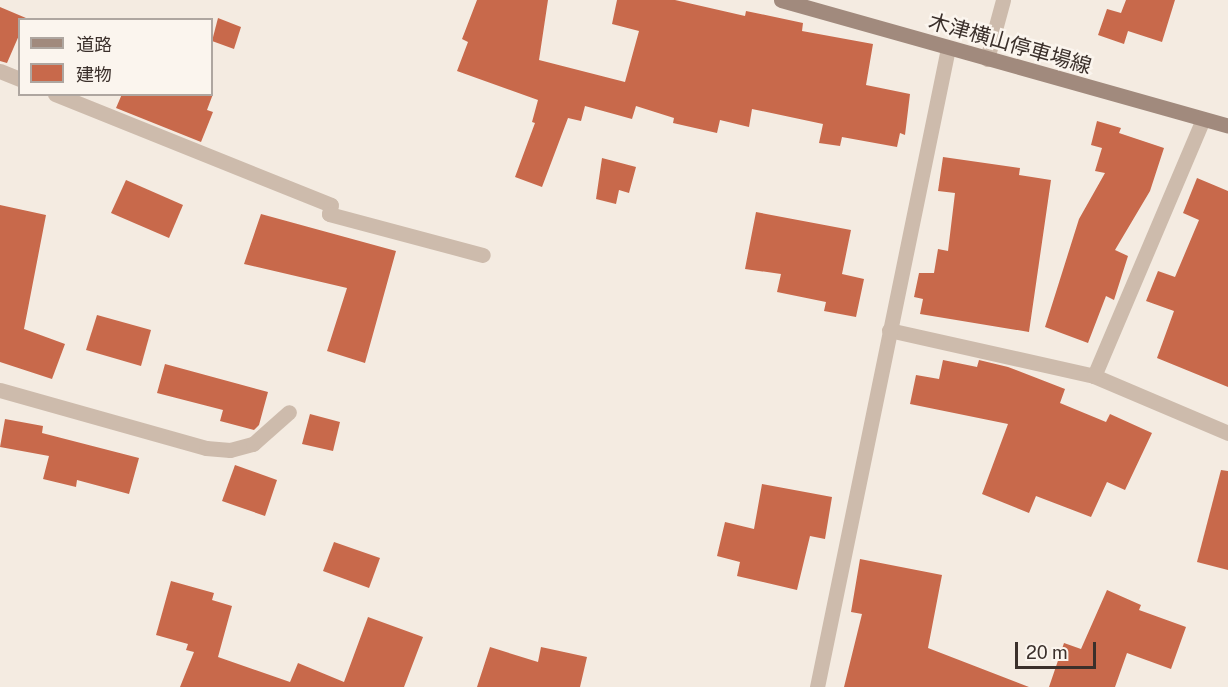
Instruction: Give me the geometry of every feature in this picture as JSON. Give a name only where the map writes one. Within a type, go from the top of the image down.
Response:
[{"type":"main road","name":"木津横山停車場線","points":[[782,0],[1228,126]]},
{"type":"street","points":[[987,59],[1004,0]]},
{"type":"street","points":[[817,687],[948,48]]},
{"type":"street","points":[[0,71],[18,78]]},
{"type":"street","points":[[61,96],[331,205],[329,214],[483,255]]},
{"type":"street","points":[[1095,376],[1203,119]]},
{"type":"street","points":[[889,330],[1095,376],[1228,433]]},
{"type":"street","points":[[0,390],[206,448],[230,450],[253,444],[289,412]]},
{"type":"building","points":[[477,0],[548,0],[539,60],[625,82],[639,31],[612,24],[617,0],[675,0],[745,16],[746,11],[803,23],[802,31],[873,44],[866,85],[910,94],[905,135],[900,133],[897,147],[842,137],[840,146],[819,143],[823,124],[752,109],[749,127],[720,120],[717,133],[673,123],[674,118],[636,106],[632,119],[585,106],[581,121],[568,118],[542,187],[515,177],[535,123],[532,122],[538,100],[457,71],[468,42],[462,39]]},
{"type":"building","points":[[1126,0],[1175,0],[1162,42],[1128,31],[1124,44],[1098,35],[1107,9],[1121,13]]},
{"type":"building","points":[[0,7],[26,18],[18,18],[18,38],[7,63],[0,61]]},
{"type":"building","points":[[218,18],[241,27],[234,49],[213,41]]},
{"type":"building","points":[[121,96],[212,96],[207,110],[213,112],[201,142],[116,108]]},
{"type":"building","points":[[1097,121],[1121,128],[1119,133],[1164,148],[1150,191],[1115,250],[1128,256],[1114,300],[1106,296],[1088,343],[1045,327],[1079,219],[1105,173],[1095,171],[1102,148],[1091,145]]},
{"type":"building","points":[[943,157],[1020,168],[1019,175],[1051,180],[1029,332],[920,314],[923,299],[914,297],[919,273],[934,273],[938,249],[948,251],[955,193],[938,191]]},
{"type":"building","points":[[602,158],[636,167],[629,193],[619,190],[616,204],[596,199]]},
{"type":"building","points":[[1197,178],[1228,191],[1228,387],[1157,358],[1174,311],[1146,301],[1158,271],[1175,277],[1199,220],[1183,213]]},
{"type":"building","points":[[126,180],[183,205],[169,238],[111,213]]},
{"type":"building","points":[[0,205],[46,215],[24,329],[65,344],[52,379],[0,362]]},
{"type":"building","points":[[756,212],[851,230],[842,274],[864,279],[856,317],[824,311],[826,302],[777,292],[781,274],[745,269]]},
{"type":"building","points":[[261,214],[396,251],[365,363],[327,351],[347,288],[244,264]]},
{"type":"building","points":[[97,315],[151,330],[141,366],[86,350]]},
{"type":"building","points":[[943,360],[977,367],[979,360],[1008,367],[1065,389],[1060,403],[1106,422],[1110,414],[1152,433],[1125,490],[1107,482],[1091,517],[1036,496],[1029,513],[982,494],[1008,424],[910,404],[916,375],[939,379]]},
{"type":"building","points":[[165,364],[268,392],[259,425],[254,430],[220,421],[223,410],[157,393]]},
{"type":"building","points":[[310,414],[340,422],[333,451],[302,444]]},
{"type":"building","points":[[5,419],[43,426],[42,433],[139,458],[129,494],[77,480],[76,487],[43,479],[49,456],[0,447]]},
{"type":"building","points":[[235,465],[277,480],[265,516],[222,501]]},
{"type":"building","points":[[1221,470],[1228,471],[1228,570],[1197,562]]},
{"type":"building","points":[[762,484],[832,497],[825,539],[810,536],[797,590],[737,576],[740,562],[717,556],[725,522],[754,529]]},
{"type":"building","points":[[334,542],[380,558],[369,588],[323,571]]},
{"type":"building","points":[[860,559],[942,575],[928,648],[1029,687],[844,687],[862,614],[851,612]]},
{"type":"building","points":[[171,581],[214,593],[212,600],[232,606],[218,657],[290,682],[298,663],[344,682],[368,617],[423,637],[404,687],[180,687],[194,652],[186,650],[188,644],[156,635]]},
{"type":"building","points":[[1107,590],[1141,605],[1139,610],[1186,627],[1171,669],[1127,653],[1115,687],[1049,687],[1064,643],[1081,649]]},
{"type":"building","points":[[490,647],[538,662],[541,647],[587,657],[580,687],[477,687]]}]
